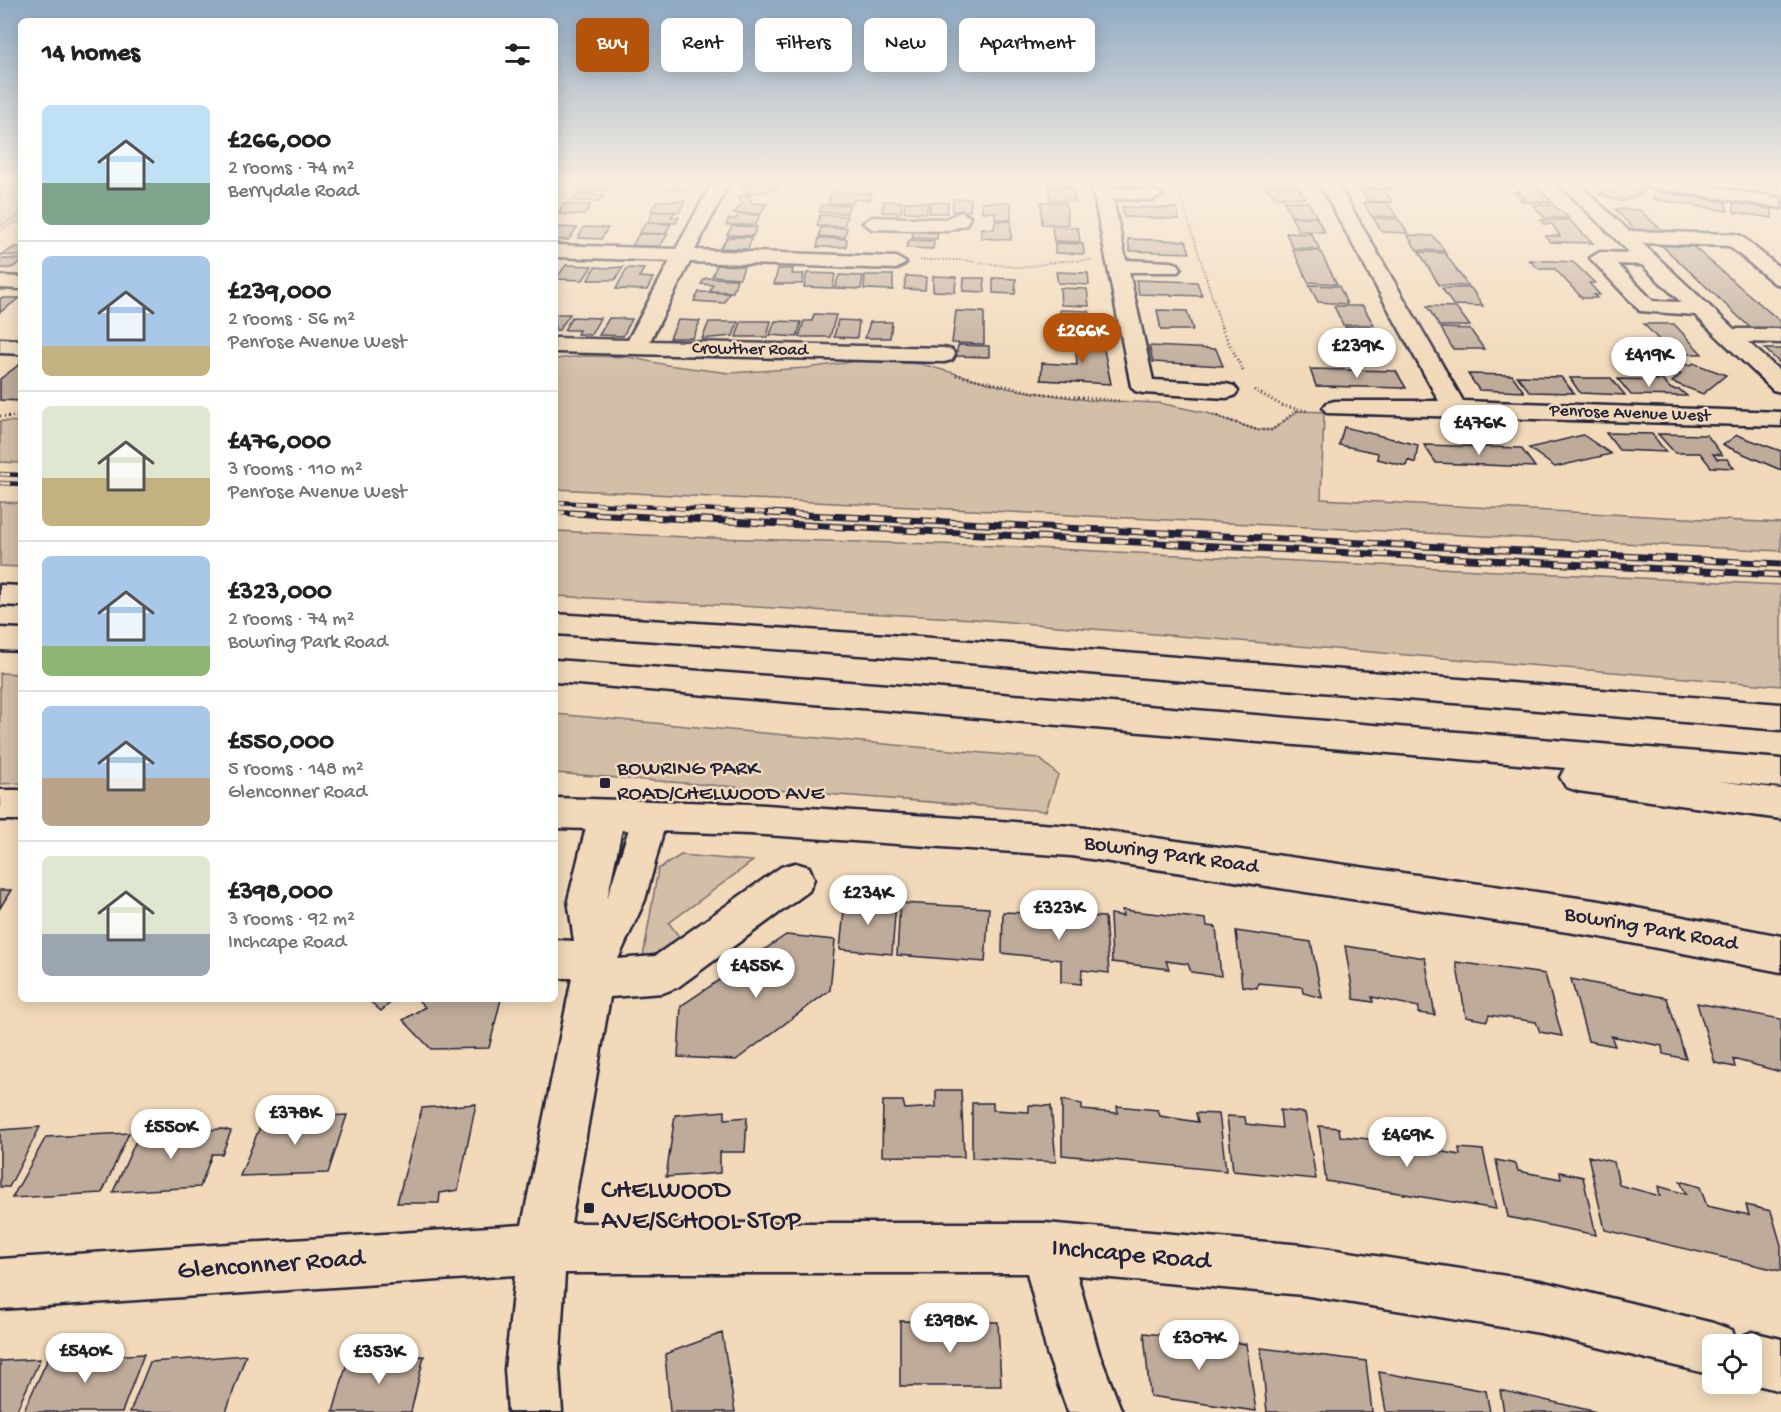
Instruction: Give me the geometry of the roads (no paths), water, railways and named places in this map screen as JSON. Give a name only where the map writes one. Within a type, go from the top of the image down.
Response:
[{"type":"main road","points":[[636,347],[689,247]]},
{"type":"main road","points":[[866,262],[867,247]]},
{"type":"main road","points":[[1114,247],[1143,386],[1226,391]]},
{"type":"main road","points":[[1365,247],[1455,408]]},
{"type":"main road","points":[[1637,247],[1781,385]]},
{"type":"main road","points":[[1742,247],[1781,279]]},
{"type":"main road","points":[[558,251],[896,263]]},
{"type":"main road","points":[[1650,259],[1600,258],[1647,307],[1702,309]]},
{"type":"main road","points":[[1118,264],[1171,268]]},
{"type":"main road","points":[[0,282],[18,283]]},
{"type":"main road","points":[[1728,334],[1781,336]]},
{"type":"main road","name":"Crowther Road","points":[[558,345],[636,347],[912,344],[947,364]]},
{"type":"main road","name":"Penrose Avenue West","points":[[1335,408],[1455,408],[1781,419]]},
{"type":"main road","points":[[0,595],[18,596]]},
{"type":"main road","points":[[558,624],[907,647],[1781,717]]},
{"type":"main road","points":[[0,639],[18,640]]},
{"type":"main road","points":[[558,670],[1781,773]]},
{"type":"main road","points":[[1146,719],[1781,804]]},
{"type":"main road","points":[[0,805],[18,805]]},
{"type":"main road","name":"Bowring Park Road","points":[[558,813],[750,819],[1071,841],[1600,920],[1781,954]]},
{"type":"main road","points":[[535,1412],[532,1369],[542,1248],[585,963],[587,900],[607,815]]},
{"type":"main road","points":[[585,963],[626,900],[649,817]]},
{"type":"main road","points":[[585,963],[632,978],[663,974],[795,879]]},
{"type":"main road","name":"Inchcape Road","points":[[542,1248],[1045,1248],[1303,1270],[1540,1307],[1702,1346]]},
{"type":"main road","name":"Glenconner Road","points":[[0,1284],[542,1248]]},
{"type":"main road","points":[[1045,1248],[1073,1353],[1095,1412]]},
{"type":"main road","points":[[1762,1360],[1781,1365]]},
{"type":"railway","points":[[0,474],[18,475]]},
{"type":"railway","points":[[0,483],[18,484]]},
{"type":"railway","points":[[558,502],[798,514]]},
{"type":"railway","points":[[558,512],[599,514]]},
{"type":"railway","points":[[570,513],[1781,575]]},
{"type":"railway","points":[[768,513],[1781,564]]},
{"type":"place","name":"BOWRING PARK ROAD/CHELWOOD AVE","points":[[605,783]]},
{"type":"place","name":"CHELWOOD AVE/SCHOOL STOP","points":[[589,1208]]}]
